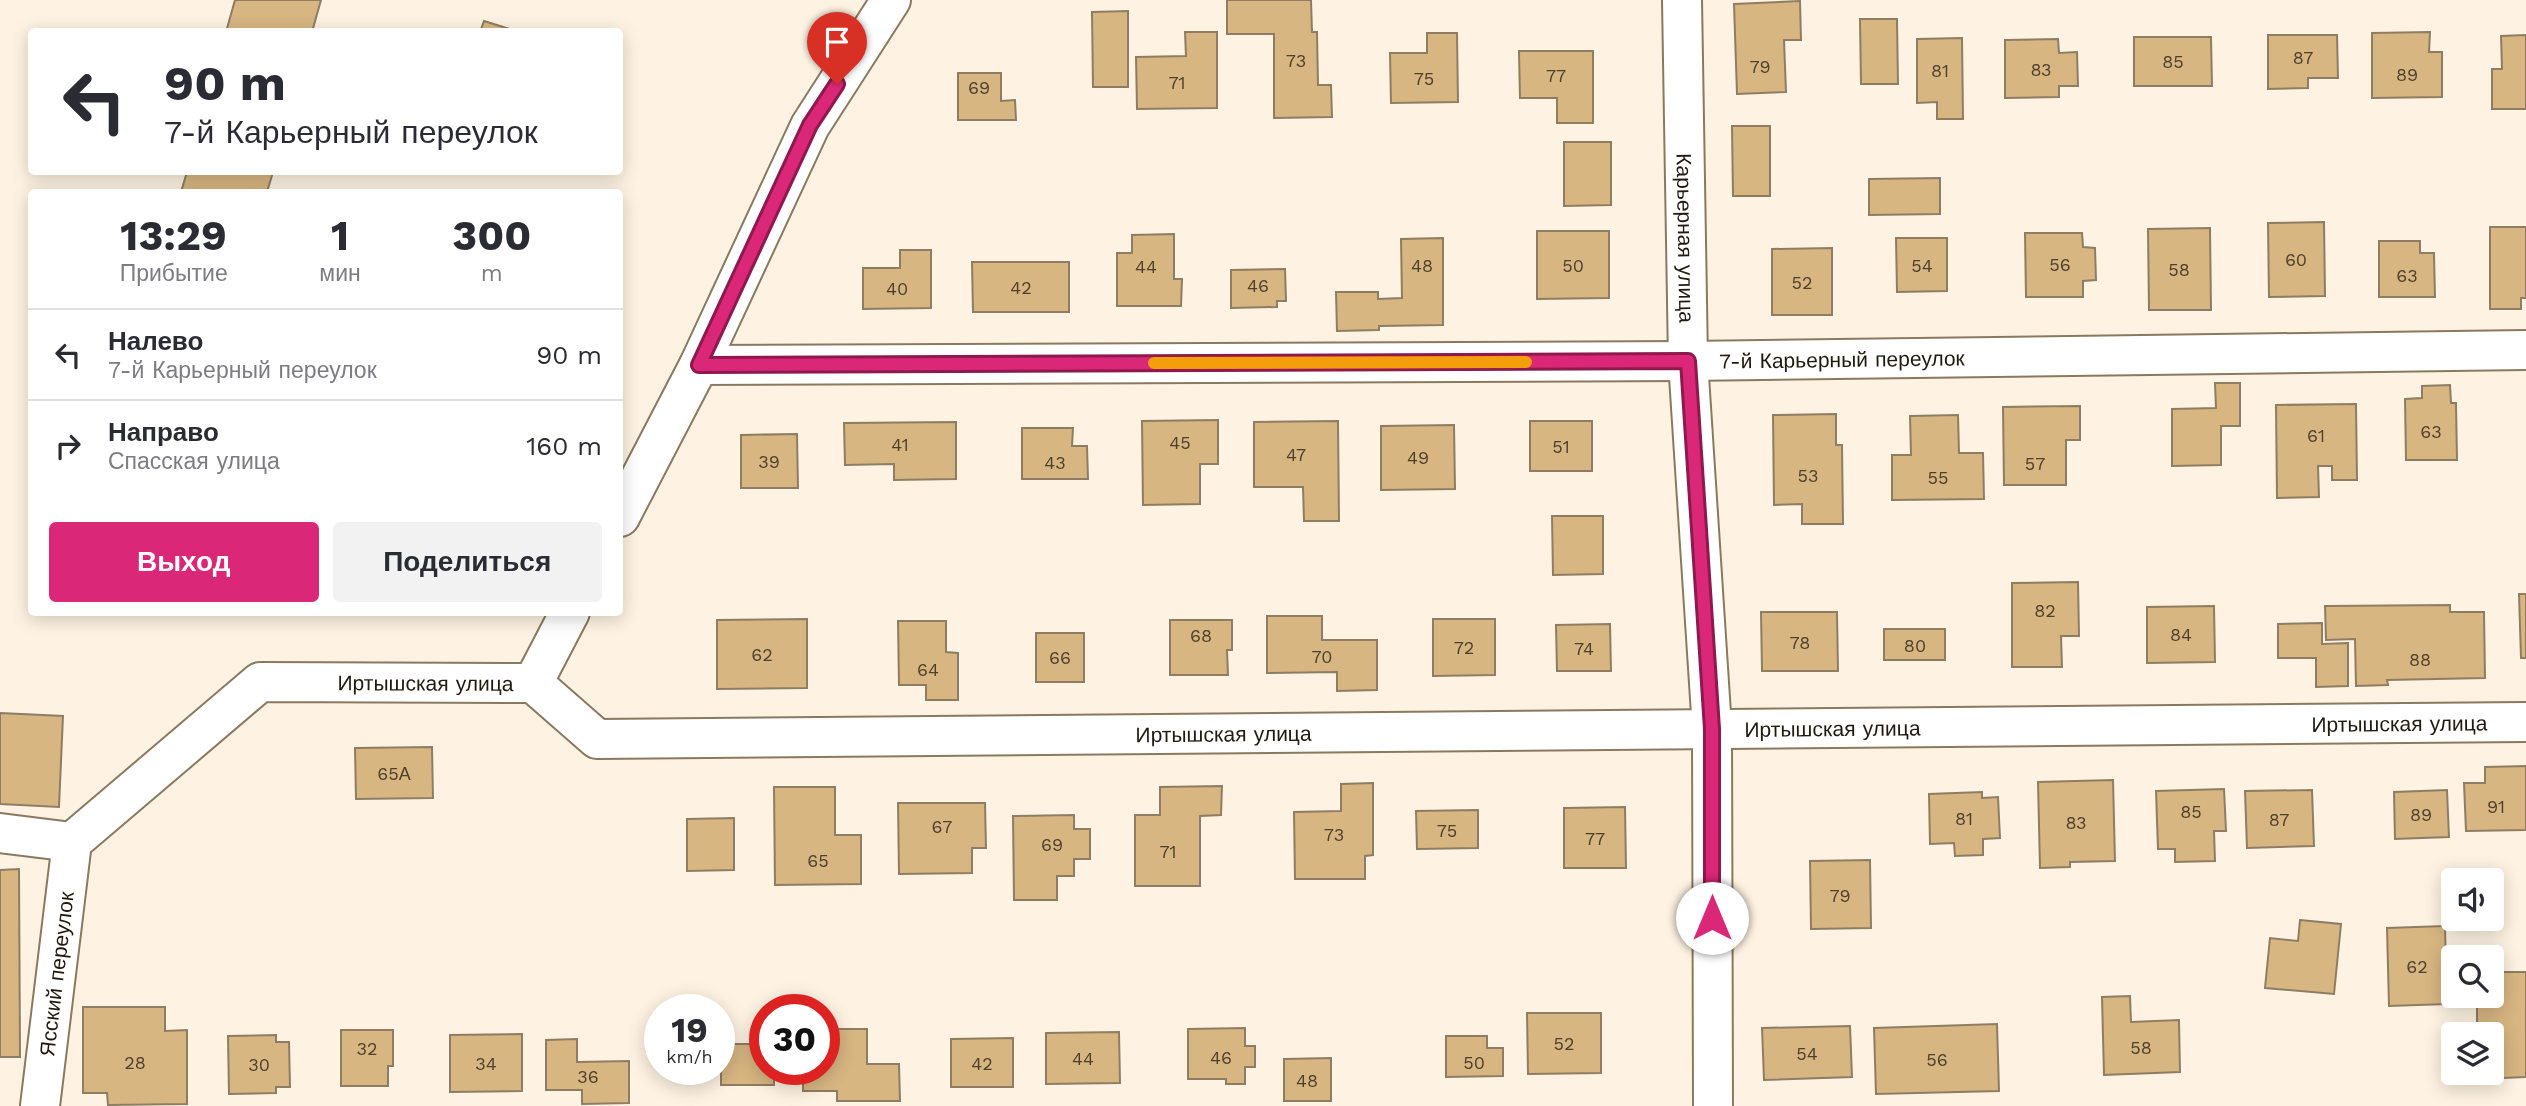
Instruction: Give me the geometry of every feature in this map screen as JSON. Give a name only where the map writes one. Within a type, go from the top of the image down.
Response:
[{"type":"street","points":[[623,511],[699,365],[810,125],[891,0]]},
{"type":"street","name":"Карьерная улица","points":[[1682,0],[1688,361],[1712,729],[1713,1106]]},
{"type":"street","name":"7-й Карьерный переулок","points":[[699,365],[1688,361],[2526,350]]},
{"type":"street","points":[[533,683],[568,616]]},
{"type":"street","name":"Иртышская улица","points":[[72,842],[260,682],[533,683],[597,739],[2526,722]]},
{"type":"street","points":[[0,833],[72,842]]},
{"type":"street","name":"Ясский переулок","points":[[40,1106],[72,842]]},
{"type":"building","points":[[235,0],[321,0],[313,28],[227,28]]},
{"type":"building","points":[[1227,0],[1311,0],[1312,32],[1317,32],[1318,85],[1331,85],[1332,117],[1274,118],[1274,34],[1227,34]]},
{"type":"building","points":[[1800,1],[1801,40],[1784,40],[1786,92],[1737,94],[1734,4]]},
{"type":"building","points":[[1128,11],[1128,87],[1093,87],[1092,12]]},
{"type":"building","points":[[1860,19],[1897,19],[1898,84],[1861,84]]},
{"type":"building","points":[[484,21],[506,28],[481,28]]},
{"type":"building","points":[[1185,32],[1217,32],[1217,108],[1137,109],[1136,57],[1186,56]]},
{"type":"building","points":[[2430,32],[2429,52],[2442,52],[2442,97],[2372,98],[2372,33]]},
{"type":"building","points":[[1427,33],[1457,33],[1458,102],[1391,103],[1390,53],[1427,53]]},
{"type":"building","points":[[2268,35],[2337,35],[2338,78],[2308,78],[2308,88],[2268,89]]},
{"type":"building","points":[[2526,35],[2526,109],[2492,109],[2492,69],[2502,69],[2501,36]]},
{"type":"building","points":[[2134,37],[2211,37],[2212,86],[2134,86]]},
{"type":"building","points":[[1962,38],[1963,119],[1937,119],[1937,102],[1917,103],[1917,39]]},
{"type":"building","points":[[2058,39],[2059,53],[2077,52],[2078,86],[2059,86],[2059,97],[2005,98],[2005,40]]},
{"type":"building","points":[[1519,51],[1593,51],[1593,123],[1557,123],[1557,98],[1520,98]]},
{"type":"building","points":[[958,73],[1001,73],[1001,101],[1015,100],[1016,120],[958,120]]},
{"type":"building","points":[[1732,126],[1770,126],[1770,196],[1733,196]]},
{"type":"building","points":[[1564,142],[1611,142],[1611,205],[1564,206]]},
{"type":"building","points":[[186,175],[272,175],[268,189],[182,189]]},
{"type":"building","points":[[1940,178],[1940,214],[1869,215],[1869,179]]},
{"type":"building","points":[[2324,222],[2325,296],[2269,297],[2268,223]]},
{"type":"building","points":[[2490,227],[2526,227],[2526,298],[2521,298],[2521,309],[2490,309]]},
{"type":"building","points":[[2210,228],[2211,310],[2149,310],[2148,229]]},
{"type":"building","points":[[1537,231],[1609,231],[1609,298],[1537,299]]},
{"type":"building","points":[[2025,233],[2082,233],[2083,247],[2095,248],[2096,280],[2083,281],[2083,297],[2026,297]]},
{"type":"building","points":[[1174,234],[1174,279],[1182,279],[1181,306],[1117,306],[1117,253],[1132,253],[1132,235]]},
{"type":"building","points":[[1443,238],[1443,325],[1379,326],[1379,330],[1337,331],[1336,292],[1378,292],[1378,299],[1402,298],[1401,239]]},
{"type":"building","points":[[1896,238],[1947,238],[1947,291],[1897,292]]},
{"type":"building","points":[[2379,241],[2420,241],[2420,253],[2434,253],[2435,297],[2379,297]]},
{"type":"building","points":[[1832,248],[1832,315],[1772,315],[1772,249]]},
{"type":"building","points":[[900,250],[931,250],[931,308],[863,309],[863,268],[900,268]]},
{"type":"building","points":[[972,262],[1069,262],[1069,312],[973,312]]},
{"type":"building","points":[[1285,269],[1286,301],[1277,301],[1277,307],[1231,308],[1231,270]]},
{"type":"building","points":[[2215,383],[2240,383],[2240,426],[2221,426],[2221,465],[2172,466],[2172,409],[2216,408]]},
{"type":"building","points":[[2450,385],[2451,403],[2456,403],[2457,460],[2406,460],[2405,399],[2422,398],[2422,386]]},
{"type":"building","points":[[2356,404],[2357,480],[2332,480],[2332,466],[2318,466],[2319,497],[2277,498],[2276,405]]},
{"type":"building","points":[[2080,406],[2080,440],[2066,440],[2066,485],[2004,485],[2003,407]]},
{"type":"building","points":[[1836,414],[1836,445],[1842,445],[1843,524],[1802,524],[1802,504],[1774,505],[1773,415]]},
{"type":"building","points":[[1958,415],[1959,453],[1983,453],[1984,499],[1892,500],[1892,455],[1911,455],[1910,416]]},
{"type":"building","points":[[1218,420],[1218,464],[1200,464],[1200,504],[1143,505],[1142,421]]},
{"type":"building","points":[[1338,421],[1339,521],[1304,521],[1303,487],[1254,487],[1254,422]]},
{"type":"building","points":[[1530,421],[1592,421],[1592,471],[1530,471]]},
{"type":"building","points":[[956,422],[956,479],[894,480],[894,464],[845,465],[844,423]]},
{"type":"building","points":[[1454,425],[1455,489],[1381,490],[1381,426]]},
{"type":"building","points":[[1022,428],[1073,428],[1072,446],[1087,446],[1088,479],[1022,479]]},
{"type":"building","points":[[797,434],[798,488],[741,488],[741,435]]},
{"type":"building","points":[[1552,516],[1603,516],[1603,574],[1553,575]]},
{"type":"building","points":[[2078,582],[2079,636],[2061,636],[2062,667],[2012,667],[2012,583]]},
{"type":"building","points":[[2519,594],[2526,594],[2526,658],[2521,658]]},
{"type":"building","points":[[2450,605],[2450,612],[2484,612],[2485,678],[2387,680],[2388,685],[2356,686],[2355,639],[2326,640],[2325,606]]},
{"type":"building","points":[[2214,606],[2215,662],[2147,663],[2147,607]]},
{"type":"building","points":[[1761,612],[1837,612],[1838,671],[1762,671]]},
{"type":"building","points":[[1267,616],[1322,616],[1322,640],[1377,640],[1377,690],[1337,691],[1337,672],[1267,673]]},
{"type":"building","points":[[807,619],[807,688],[717,689],[717,620]]},
{"type":"building","points":[[1433,619],[1495,619],[1495,675],[1433,676]]},
{"type":"building","points":[[1170,620],[1232,620],[1232,650],[1227,650],[1228,675],[1170,675]]},
{"type":"building","points":[[898,621],[946,621],[946,652],[958,653],[958,700],[926,700],[926,685],[899,685]]},
{"type":"building","points":[[2322,623],[2322,644],[2348,643],[2348,686],[2316,687],[2316,658],[2278,658],[2278,624]]},
{"type":"building","points":[[1610,624],[1611,671],[1557,671],[1556,625]]},
{"type":"building","points":[[1884,629],[1945,629],[1945,660],[1884,660]]},
{"type":"building","points":[[1036,633],[1084,633],[1084,682],[1036,682]]},
{"type":"building","points":[[0,713],[63,716],[59,807],[0,804]]},
{"type":"building","points":[[432,747],[433,798],[356,799],[355,748]]},
{"type":"building","points":[[2526,766],[2526,830],[2466,831],[2464,783],[2485,783],[2485,767]]},
{"type":"building","points":[[2113,780],[2115,861],[2070,862],[2070,867],[2040,868],[2038,782]]},
{"type":"building","points":[[1373,783],[1373,855],[1365,856],[1365,879],[1295,879],[1294,812],[1341,811],[1341,784]]},
{"type":"building","points":[[1222,786],[1221,815],[1200,816],[1200,886],[1135,886],[1135,815],[1160,815],[1160,787]]},
{"type":"building","points":[[774,787],[835,787],[835,835],[861,835],[861,884],[775,885]]},
{"type":"building","points":[[2224,789],[2226,831],[2214,831],[2215,861],[2175,862],[2175,849],[2158,849],[2156,791]]},
{"type":"building","points":[[2312,790],[2314,846],[2247,848],[2245,791]]},
{"type":"building","points":[[2447,790],[2449,837],[2395,839],[2394,792]]},
{"type":"building","points":[[1982,792],[1982,798],[1998,797],[2000,838],[1983,839],[1983,855],[1955,856],[1954,843],[1930,844],[1929,794]]},
{"type":"building","points":[[898,803],[985,803],[986,848],[972,848],[972,873],[899,874]]},
{"type":"building","points":[[1625,807],[1626,868],[1564,868],[1564,808]]},
{"type":"building","points":[[1478,810],[1478,848],[1417,849],[1416,811]]},
{"type":"building","points":[[1074,815],[1074,829],[1090,829],[1090,859],[1074,859],[1074,876],[1057,876],[1057,900],[1014,900],[1013,816]]},
{"type":"building","points":[[734,818],[734,870],[687,871],[687,819]]},
{"type":"building","points":[[1870,860],[1871,928],[1811,929],[1810,861]]},
{"type":"building","points":[[19,869],[20,1057],[0,1057],[0,870]]},
{"type":"building","points":[[2300,920],[2341,924],[2334,994],[2265,988],[2270,938],[2298,941]]},
{"type":"building","points":[[2441,926],[2441,931],[2445,931],[2445,945],[2441,945],[2441,1004],[2389,1006],[2387,928]]},
{"type":"building","points":[[2504,972],[2526,972],[2526,1077],[2504,1078],[2504,1022],[2477,1022],[2477,1008],[2504,1008]]},
{"type":"building","points":[[2130,996],[2131,1022],[2179,1020],[2180,1072],[2104,1075],[2102,997]]},
{"type":"building","points":[[83,1007],[165,1007],[165,1031],[187,1030],[187,1104],[108,1105],[107,1093],[83,1093]]},
{"type":"building","points":[[1527,1013],[1601,1013],[1601,1073],[1528,1074]]},
{"type":"building","points":[[1997,1024],[1999,1091],[1876,1094],[1874,1028]]},
{"type":"building","points":[[1850,1026],[1852,1077],[1764,1080],[1762,1028]]},
{"type":"building","points":[[1245,1028],[1245,1046],[1255,1046],[1255,1067],[1245,1067],[1245,1084],[1226,1084],[1226,1079],[1188,1079],[1188,1029]]},
{"type":"building","points":[[840,1029],[867,1029],[867,1064],[899,1064],[900,1101],[837,1101],[837,1091],[803,1091],[803,1085],[840,1085]]},
{"type":"building","points":[[341,1030],[393,1030],[393,1066],[388,1066],[388,1086],[341,1086]]},
{"type":"building","points":[[1119,1032],[1120,1083],[1046,1084],[1046,1033]]},
{"type":"building","points":[[522,1034],[522,1091],[450,1092],[450,1035]]},
{"type":"building","points":[[276,1035],[276,1042],[289,1042],[290,1087],[276,1087],[276,1093],[229,1094],[228,1036]]},
{"type":"building","points":[[1446,1036],[1487,1036],[1487,1048],[1503,1048],[1503,1076],[1446,1077]]},
{"type":"building","points":[[1013,1038],[1013,1087],[951,1087],[951,1039]]},
{"type":"building","points":[[577,1039],[577,1062],[629,1061],[629,1103],[582,1104],[582,1090],[546,1090],[546,1040]]},
{"type":"building","points":[[735,1044],[749,1044],[749,1085],[735,1085]]},
{"type":"building","points":[[1331,1058],[1331,1101],[1284,1101],[1284,1059]]},
{"type":"slow traffic","points":[[1154,363],[1526,362]]},
{"type":"route","points":[[837,84],[810,125],[699,365],[1688,361],[1712,729],[1712,918]]}]
